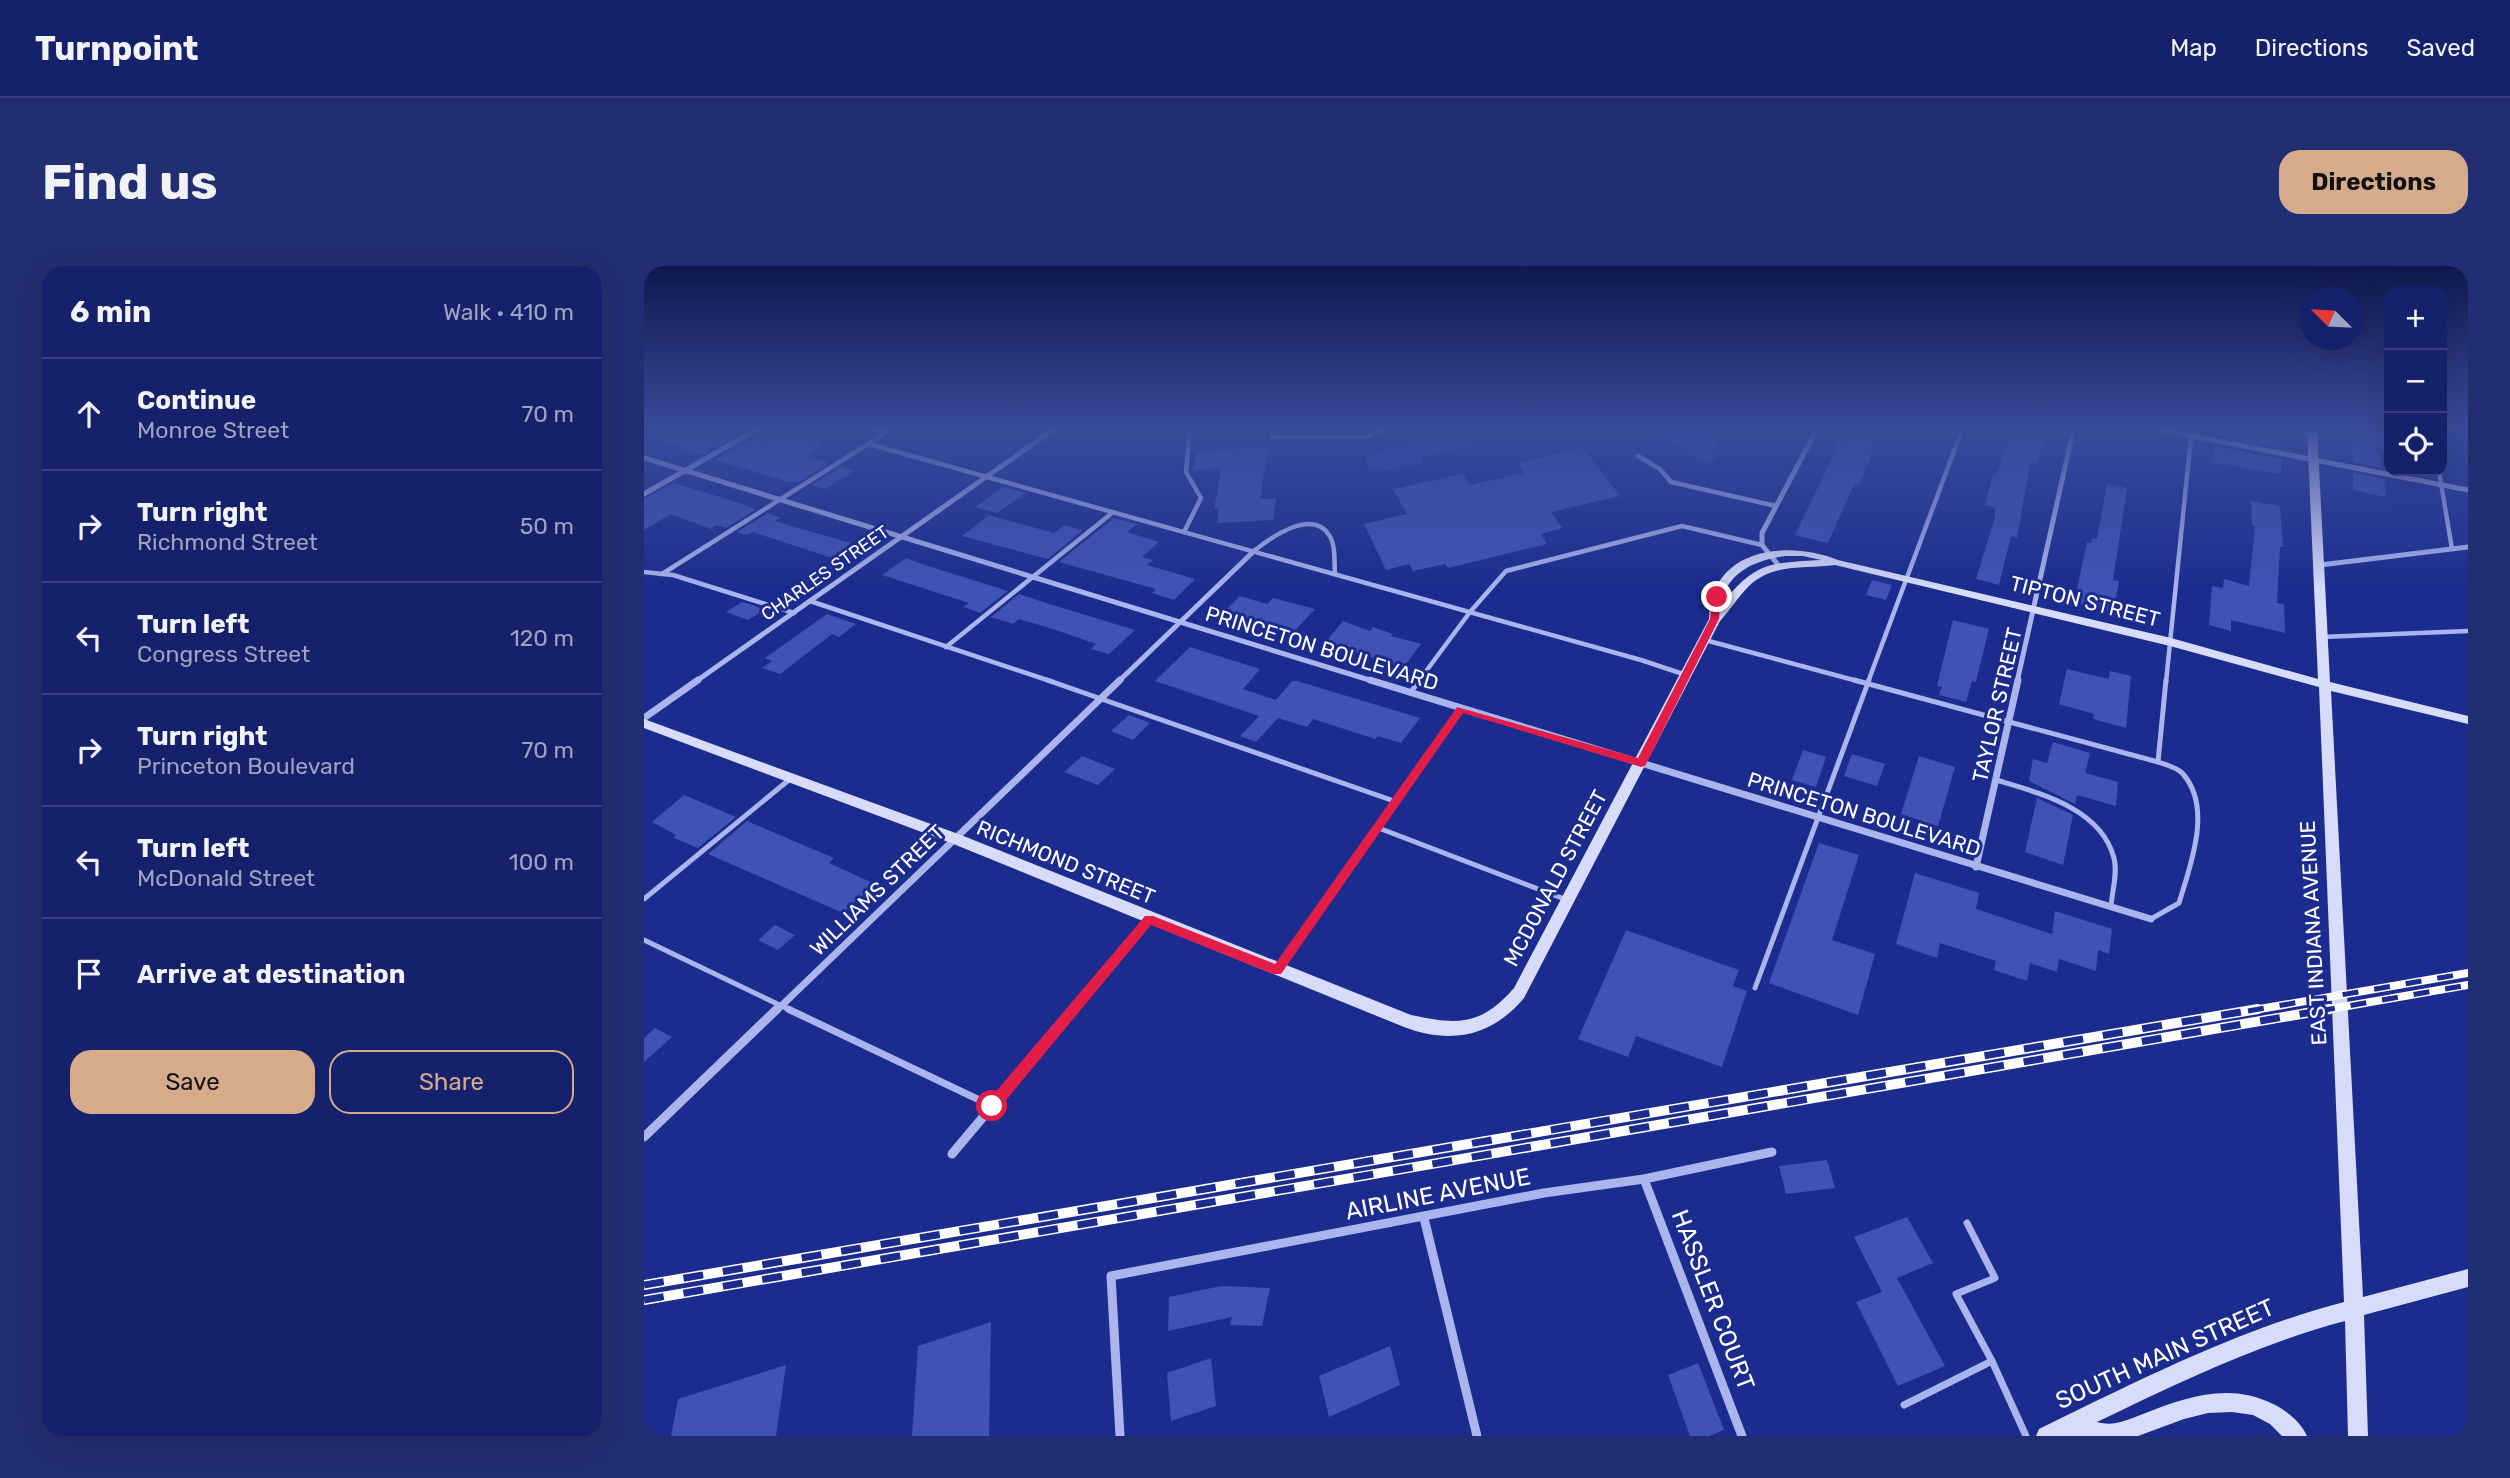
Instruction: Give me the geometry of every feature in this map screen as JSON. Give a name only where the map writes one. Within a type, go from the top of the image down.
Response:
[{"type":"street","points":[[644,494],[666,482]]},
{"type":"street","name":"PRINCETON BOULEVARD","points":[[718,482],[2151,919]]},
{"type":"street","name":"CHARLES STREET","points":[[644,720],[981,482]]},
{"type":"street","points":[[1779,566],[1765,550],[1762,533],[1789,482]]},
{"type":"street","name":"TAYLOR STREET","points":[[1976,867],[2063,482]]},
{"type":"street","name":"EAST INDIANA AVENUE","points":[[2315,482],[2358,1436]]},
{"type":"street","points":[[2425,482],[2468,490]]},
{"type":"street","points":[[2320,565],[2468,547]]},
{"type":"street","name":"TIPTON STREET","points":[[1765,550],[1822,555],[1835,562],[2171,642],[2468,720]]},
{"type":"street","name":"MCDONALD STREET","points":[[1715,619],[1717,597],[1724,583],[1737,569],[1765,550]]},
{"type":"street","name":"WILLIAMS STREET","points":[[644,1137],[1254,551]]},
{"type":"street","name":"TIPTON STREET","points":[[1779,566],[1835,562]]},
{"type":"street","name":"MCDONALD STREET","points":[[1473,1028],[1508,1007],[1641,763],[1715,619],[1753,577],[1779,566]]},
{"type":"street","points":[[1277,970],[1461,709]]},
{"type":"street","name":"RICHMOND STREET","points":[[644,720],[790,778],[956,839],[1410,1022],[1441,1030],[1473,1028]]},
{"type":"street","points":[[953,1154],[1149,919]]},
{"type":"street","name":"AIRLINE AVENUE","points":[[1121,1436],[1111,1276],[1544,1193],[1644,1179],[1772,1152]]},
{"type":"street","name":"HASSLER COURT","points":[[1644,1179],[1742,1436]]},
{"type":"street","points":[[1424,1218],[1477,1436]]},
{"type":"street","name":"SOUTH MAIN STREET","points":[[2046,1436],[2196,1364],[2300,1323],[2468,1278]]},
{"type":"street","points":[[2073,1425],[2110,1436],[2218,1400],[2255,1403],[2270,1410],[2297,1436]]},
{"type":"lane","points":[[662,575],[810,482]]},
{"type":"lane","points":[[999,482],[1641,660],[1686,676]]},
{"type":"lane","points":[[1184,532],[1201,498],[1192,482]]},
{"type":"lane","points":[[1671,482],[1776,506]]},
{"type":"lane","points":[[1755,988],[1943,482]]},
{"type":"lane","points":[[2158,762],[2187,482]]},
{"type":"lane","points":[[2441,482],[2452,549]]},
{"type":"lane","points":[[946,647],[1112,513]]},
{"type":"lane","points":[[1254,551],[1289,527],[1308,524],[1329,533],[1334,551],[1335,574]]},
{"type":"lane","points":[[1410,693],[1470,612],[1506,571],[1682,526],[1765,550]]},
{"type":"lane","points":[[644,572],[673,575],[794,613]]},
{"type":"lane","points":[[810,601],[1101,698],[1394,801]]},
{"type":"lane","points":[[2322,637],[2468,631]]},
{"type":"lane","points":[[1705,640],[2158,762],[2182,772],[2196,800],[2194,850],[2179,903],[2151,919]]},
{"type":"lane","points":[[644,900],[790,778]]},
{"type":"lane","points":[[1996,780],[2064,803],[2081,814],[2104,836],[2115,861],[2111,907]]},
{"type":"lane","points":[[1376,827],[1567,900]]},
{"type":"lane","points":[[644,940],[992,1106]]},
{"type":"lane","points":[[1967,1223],[1995,1278],[1956,1294],[1992,1361],[2026,1436]]},
{"type":"lane","points":[[1904,1405],[1992,1361]]},
{"type":"building","points":[[817,482],[838,482],[826,489],[812,485]]},
{"type":"building","points":[[1219,482],[1263,482],[1260,499],[1276,499],[1273,520],[1217,523],[1219,508],[1214,509]]},
{"type":"building","points":[[1428,482],[1467,482],[1469,485],[1485,482],[1609,482],[1620,496],[1551,512],[1562,528],[1541,534],[1547,544],[1448,568],[1445,564],[1413,571],[1409,564],[1386,570],[1364,524],[1407,514],[1393,489]]},
{"type":"building","points":[[1821,482],[1860,482],[1859,485],[1854,484],[1828,543],[1795,535]]},
{"type":"building","points":[[1991,482],[2027,482],[2017,538],[2011,536],[1999,585],[1976,579],[1995,517],[1995,508],[1985,505]]},
{"type":"building","points":[[2353,482],[2384,482],[2386,497],[2353,490]]},
{"type":"building","points":[[673,483],[756,509],[726,528],[716,525],[711,529],[671,514],[644,530],[644,499]]},
{"type":"building","points":[[2107,484],[2127,488],[2113,580],[2119,581],[2113,613],[2074,603],[2087,542],[2091,543],[2092,538],[2097,539]]},
{"type":"building","points":[[1004,487],[1026,493],[997,513],[975,507]]},
{"type":"building","points":[[2251,501],[2280,506],[2283,547],[2280,547],[2277,603],[2284,604],[2285,633],[2231,620],[2231,631],[2209,625],[2212,586],[2223,588],[2224,579],[2249,586],[2255,526],[2252,525]]},
{"type":"building","points":[[768,513],[781,518],[774,521],[858,545],[838,560],[753,532],[747,535],[737,532]]},
{"type":"building","points":[[989,515],[1054,533],[1064,525],[1083,530],[1048,559],[962,536]]},
{"type":"building","points":[[1114,518],[1137,524],[1127,532],[1159,542],[1142,557],[1153,560],[1147,565],[1195,579],[1174,600],[1152,593],[1156,589],[1059,562]]},
{"type":"building","points":[[906,558],[1008,591],[980,613],[963,607],[969,603],[882,575]]},
{"type":"building","points":[[1872,580],[1892,585],[1886,600],[1866,595]]},
{"type":"building","points":[[1019,594],[1135,630],[1109,654],[1091,649],[1096,644],[1053,629],[1019,619],[1013,624],[991,617]]},
{"type":"building","points":[[1240,596],[1267,604],[1273,598],[1315,609],[1291,635],[1222,614]]},
{"type":"building","points":[[742,602],[764,610],[748,620],[726,612]]},
{"type":"building","points":[[827,614],[856,624],[839,637],[832,634],[780,674],[762,668],[772,661],[765,658]]},
{"type":"building","points":[[1953,620],[1989,629],[1976,682],[1972,681],[1966,702],[1939,695],[1942,687],[1937,686]]},
{"type":"building","points":[[1343,621],[1370,631],[1373,627],[1393,634],[1391,636],[1421,644],[1403,668],[1345,648],[1342,650],[1324,644]]},
{"type":"building","points":[[1190,647],[1260,669],[1243,689],[1276,700],[1292,681],[1297,681],[1420,718],[1401,743],[1378,736],[1375,739],[1313,719],[1307,727],[1278,718],[1256,742],[1240,736],[1259,716],[1155,681]]},
{"type":"building","points":[[2067,669],[2109,679],[2110,671],[2131,676],[2126,728],[2093,719],[2094,714],[2059,704]]},
{"type":"building","points":[[1129,715],[1150,723],[1133,740],[1111,731]]},
{"type":"building","points":[[2053,742],[2090,753],[2085,773],[2118,782],[2116,806],[2077,795],[2075,804],[2029,781],[2033,759],[2047,763]]},
{"type":"building","points":[[1803,750],[1826,757],[1816,787],[1792,780]]},
{"type":"building","points":[[1852,754],[1885,764],[1877,786],[1844,776]]},
{"type":"building","points":[[1082,756],[1115,769],[1098,785],[1064,772]]},
{"type":"building","points":[[1919,756],[1955,767],[1938,826],[1901,814]]},
{"type":"building","points":[[684,795],[736,817],[698,848],[674,838],[676,835],[652,822]]},
{"type":"building","points":[[2037,798],[2073,815],[2063,865],[2025,852]]},
{"type":"building","points":[[747,821],[834,858],[829,863],[875,884],[843,913],[708,854]]},
{"type":"building","points":[[1819,843],[1859,855],[1832,940],[1875,954],[1858,1015],[1769,983]]},
{"type":"building","points":[[1915,873],[1979,893],[1976,909],[2052,934],[2055,911],[2112,929],[2109,954],[2098,950],[2096,971],[2059,959],[2057,972],[2030,963],[2027,981],[1994,970],[1996,961],[1940,943],[1937,958],[1896,944]]},
{"type":"building","points":[[775,925],[795,935],[778,950],[758,940]]},
{"type":"building","points":[[1626,930],[1739,970],[1733,986],[1747,991],[1722,1067],[1636,1036],[1628,1057],[1578,1039]]},
{"type":"building","points":[[655,1028],[672,1037],[644,1062],[644,1038]]},
{"type":"building","points":[[1827,1160],[1835,1188],[1786,1194],[1779,1166]]},
{"type":"building","points":[[1907,1217],[1933,1263],[1897,1278],[1945,1366],[1898,1386],[1856,1302],[1882,1292],[1854,1237]]},
{"type":"building","points":[[1221,1286],[1270,1288],[1262,1326],[1230,1325],[1232,1317],[1168,1331],[1169,1297]]},
{"type":"building","points":[[991,1322],[989,1436],[912,1436],[918,1346]]},
{"type":"building","points":[[1390,1346],[1400,1385],[1329,1417],[1319,1376]]},
{"type":"building","points":[[1211,1358],[1216,1406],[1171,1421],[1167,1373]]},
{"type":"building","points":[[1698,1363],[1724,1430],[1709,1436],[1690,1436],[1668,1375]]},
{"type":"building","points":[[786,1365],[776,1436],[671,1436],[678,1399]]},
{"type":"railway","points":[[2248,1011],[2468,973]]},
{"type":"railway","points":[[2319,1011],[2468,985]]},
{"type":"railway","points":[[644,1285],[2258,1009]]},
{"type":"railway","points":[[644,1300],[2330,1009]]},
{"type":"route","points":[[992,1106],[1149,919],[1277,970],[1461,709],[1641,763],[1715,619],[1717,597]]}]
